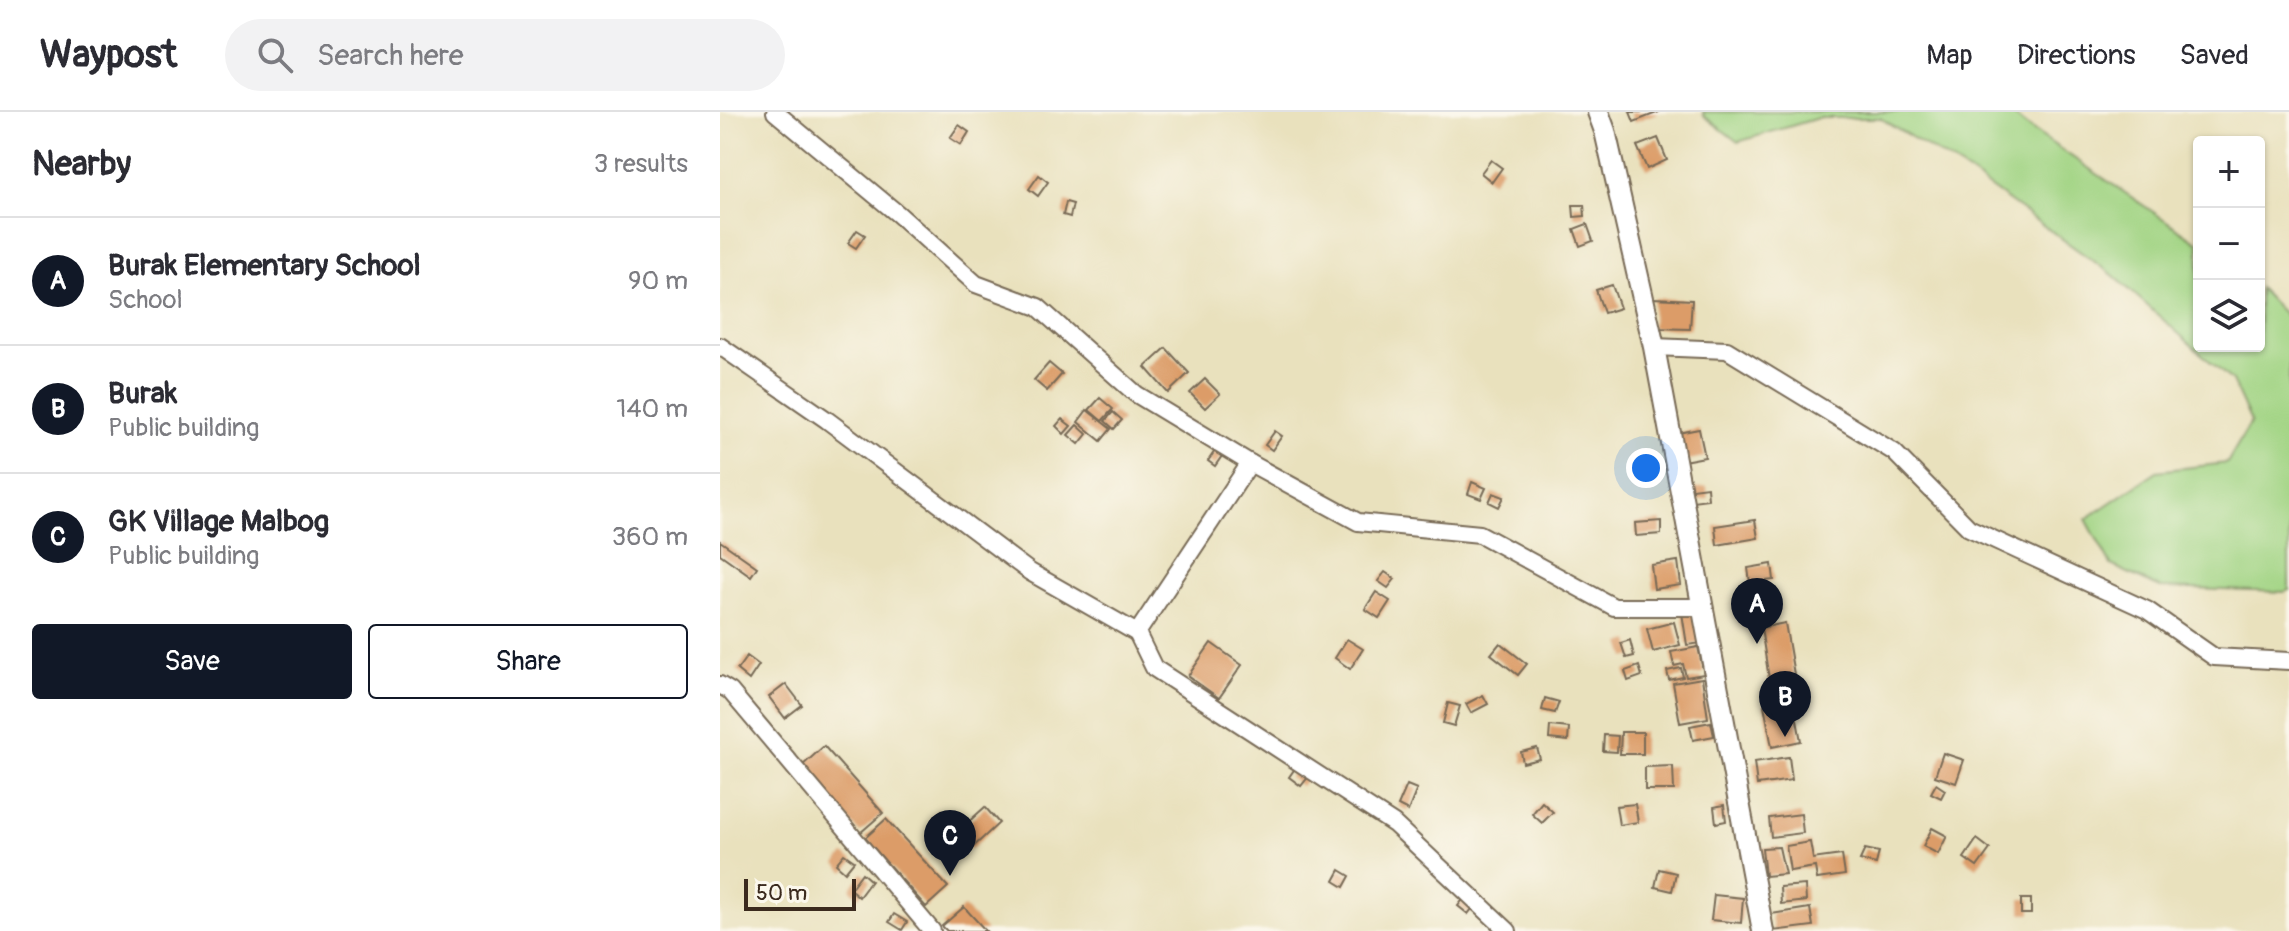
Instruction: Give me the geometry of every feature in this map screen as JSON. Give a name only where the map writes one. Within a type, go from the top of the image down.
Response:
[{"type":"street","points":[[775,112],[898,214],[976,284],[1038,307],[1136,394],[1250,463],[1358,522],[1480,534],[1614,607],[1703,607]]},
{"type":"street","points":[[1598,112],[1605,131],[1654,347],[1763,931]]},
{"type":"street","points":[[720,346],[827,420],[1030,572],[1137,633],[1154,668],[1394,824],[1508,931]]},
{"type":"street","points":[[1654,347],[1727,350],[1894,452],[1969,528],[2147,610],[2214,657],[2289,661]]},
{"type":"street","points":[[1137,633],[1250,463]]},
{"type":"street","points":[[720,685],[730,691],[932,931]]},
{"type":"green space","points":[[1703,112],[2010,112],[2193,239],[2193,346],[2113,275],[1965,170],[1880,118],[1818,118],[1738,142]]},
{"type":"green space","points":[[2265,294],[2289,319],[2289,590],[2160,588],[2111,565],[2086,519],[2157,471],[2227,463],[2251,422],[2232,381],[2199,352],[2265,352]]},
{"type":"building","points":[[1630,112],[1659,112],[1634,122]]},
{"type":"building","points":[[959,125],[969,132],[961,145],[950,138]]},
{"type":"building","points":[[1658,138],[1667,160],[1647,169],[1637,146]]},
{"type":"building","points":[[1491,160],[1502,168],[1492,182],[1481,173]]},
{"type":"building","points":[[1039,175],[1048,182],[1038,196],[1029,189]]},
{"type":"building","points":[[1066,202],[1073,204],[1070,217],[1063,215]]},
{"type":"building","points":[[1573,205],[1584,205],[1585,216],[1574,217]]},
{"type":"building","points":[[1587,224],[1593,241],[1580,246],[1574,229]]},
{"type":"building","points":[[857,230],[865,235],[856,248],[848,243]]},
{"type":"building","points":[[1612,285],[1620,308],[1604,313],[1596,290]]},
{"type":"building","points":[[1653,298],[1692,300],[1690,329],[1652,328]]},
{"type":"building","points":[[1166,348],[1189,373],[1168,393],[1145,367]]},
{"type":"building","points":[[1049,363],[1062,374],[1047,391],[1034,380]]},
{"type":"building","points":[[1205,379],[1220,394],[1205,408],[1190,393]]},
{"type":"building","points":[[1100,398],[1113,409],[1102,421],[1089,410]]},
{"type":"building","points":[[1087,410],[1111,429],[1101,441],[1078,422]]},
{"type":"building","points":[[1113,412],[1122,420],[1114,429],[1105,421]]},
{"type":"building","points":[[1062,419],[1071,426],[1064,434],[1056,426]]},
{"type":"building","points":[[1077,425],[1087,434],[1079,444],[1068,435]]},
{"type":"building","points":[[1699,429],[1705,457],[1683,461],[1678,433]]},
{"type":"building","points":[[1275,431],[1282,436],[1272,450],[1265,445]]},
{"type":"building","points":[[1217,448],[1224,453],[1215,466],[1208,461]]},
{"type":"building","points":[[1472,482],[1486,488],[1481,499],[1468,494]]},
{"type":"building","points":[[1707,487],[1708,499],[1693,501],[1691,489]]},
{"type":"building","points":[[1493,493],[1504,497],[1499,507],[1489,502]]},
{"type":"building","points":[[1755,520],[1758,538],[1717,545],[1715,526]]},
{"type":"building","points":[[1661,521],[1661,534],[1636,536],[1635,523]]},
{"type":"building","points":[[720,541],[757,567],[751,576],[720,554]]},
{"type":"building","points":[[1678,561],[1681,585],[1654,589],[1651,565]]},
{"type":"building","points":[[1772,564],[1774,580],[1750,583],[1748,568]]},
{"type":"building","points":[[1385,572],[1395,579],[1388,588],[1378,581]]},
{"type":"building","points":[[1376,592],[1390,601],[1379,618],[1365,609]]},
{"type":"building","points":[[1697,611],[1703,643],[1687,645],[1682,613]]},
{"type":"building","points":[[1674,622],[1680,645],[1653,652],[1647,629]]},
{"type":"building","points":[[1785,623],[1795,680],[1770,685],[1761,628]]},
{"type":"building","points":[[1347,639],[1363,649],[1350,669],[1335,658]]},
{"type":"building","points":[[1630,640],[1634,656],[1626,658],[1621,643]]},
{"type":"building","points":[[1211,643],[1242,665],[1219,698],[1188,676]]},
{"type":"building","points":[[1500,643],[1527,664],[1518,675],[1491,654]]},
{"type":"building","points":[[1698,647],[1704,674],[1686,677],[1683,664],[1674,666],[1671,652]]},
{"type":"building","points":[[747,656],[759,665],[749,680],[737,670]]},
{"type":"building","points":[[1639,666],[1642,676],[1628,681],[1625,671]]},
{"type":"building","points":[[1681,668],[1683,677],[1669,680],[1667,671]]},
{"type":"building","points":[[1702,678],[1708,718],[1680,723],[1673,683]]},
{"type":"building","points":[[786,684],[802,705],[785,718],[769,697]]},
{"type":"building","points":[[1483,695],[1488,704],[1471,713],[1466,704]]},
{"type":"building","points":[[1545,698],[1559,702],[1555,713],[1542,710]]},
{"type":"building","points":[[1793,699],[1801,741],[1772,747],[1764,705]]},
{"type":"building","points":[[1448,703],[1460,706],[1454,726],[1443,723]]},
{"type":"building","points":[[1711,722],[1714,736],[1693,740],[1690,726]]},
{"type":"building","points":[[1550,726],[1569,728],[1568,741],[1549,739]]},
{"type":"building","points":[[1621,732],[1643,732],[1643,754],[1620,754]]},
{"type":"building","points":[[1604,735],[1618,736],[1617,752],[1603,751]]},
{"type":"building","points":[[824,746],[883,813],[860,833],[802,766]]},
{"type":"building","points":[[1537,748],[1540,759],[1523,763],[1521,752]]},
{"type":"building","points":[[1943,753],[1964,760],[1956,783],[1935,776]]},
{"type":"building","points":[[1789,757],[1792,780],[1757,785],[1754,762]]},
{"type":"building","points":[[1673,766],[1674,790],[1645,790],[1645,767]]},
{"type":"building","points":[[1296,767],[1309,776],[1301,786],[1289,777]]},
{"type":"building","points":[[1936,784],[1945,790],[1941,798],[1931,793]]},
{"type":"building","points":[[1407,785],[1417,789],[1408,811],[1398,806]]},
{"type":"building","points":[[1542,802],[1553,812],[1542,823],[1532,814]]},
{"type":"building","points":[[1635,804],[1638,822],[1619,825],[1616,806]]},
{"type":"building","points":[[1724,805],[1726,821],[1716,823],[1714,807]]},
{"type":"building","points":[[985,807],[999,823],[971,849],[956,833]]},
{"type":"building","points":[[942,810],[950,817],[943,824],[935,817]]},
{"type":"building","points":[[1801,814],[1803,833],[1771,837],[1769,818]]},
{"type":"building","points":[[886,819],[948,887],[926,907],[865,838]]},
{"type":"building","points":[[1932,828],[1947,836],[1938,854],[1923,846]]},
{"type":"building","points":[[1977,839],[1990,849],[1977,867],[1964,858]]},
{"type":"building","points":[[1810,842],[1813,859],[1842,855],[1845,875],[1817,879],[1815,867],[1790,871],[1786,846]]},
{"type":"building","points":[[1779,847],[1785,874],[1765,876],[1762,848]]},
{"type":"building","points":[[1865,849],[1879,852],[1876,864],[1860,860]]},
{"type":"building","points":[[844,854],[854,861],[845,872],[836,864]]},
{"type":"building","points":[[1659,869],[1676,873],[1672,891],[1655,887]]},
{"type":"building","points":[[1340,870],[1350,876],[1344,887],[1334,881]]},
{"type":"building","points":[[862,873],[871,881],[859,897],[850,889]]},
{"type":"building","points":[[1805,885],[1806,901],[1781,904],[1780,887]]},
{"type":"building","points":[[1714,895],[1743,898],[1741,923],[1711,920]]},
{"type":"building","points":[[1465,897],[1475,905],[1468,914],[1458,906]]},
{"type":"building","points":[[2021,899],[2031,899],[2031,914],[2021,914]]},
{"type":"building","points":[[964,907],[986,931],[947,931],[942,926]]},
{"type":"building","points":[[1810,908],[1813,926],[1773,931],[1771,914]]},
{"type":"building","points":[[894,914],[907,922],[902,930],[889,922]]},
{"type":"place","name":"Burak Elementary School","points":[[1757,644]]},
{"type":"place","name":"Burak","points":[[1785,737]]},
{"type":"place","name":"GK Village Malbog","points":[[950,876]]}]
